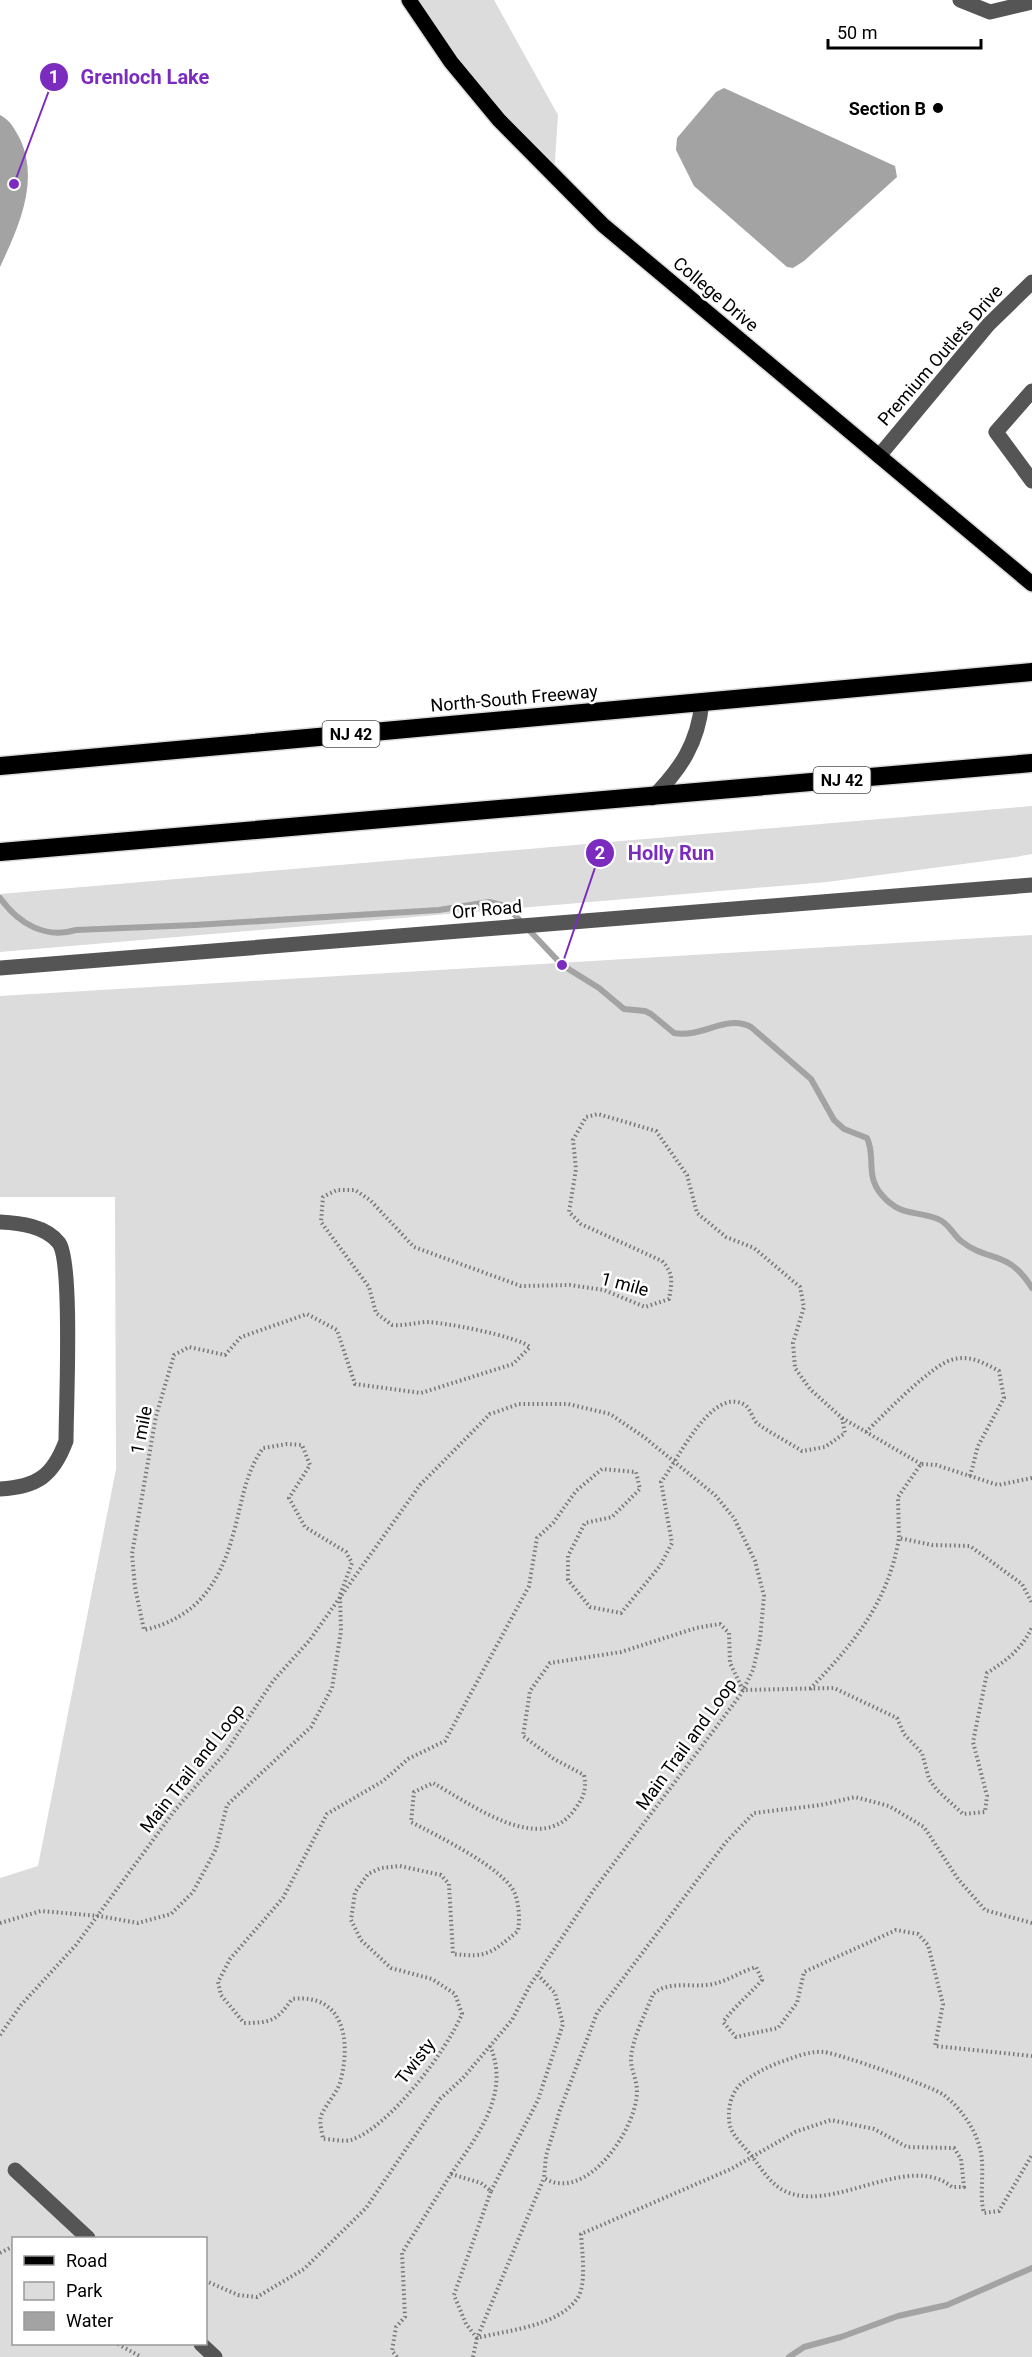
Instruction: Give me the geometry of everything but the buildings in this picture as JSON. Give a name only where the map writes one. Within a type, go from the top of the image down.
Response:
[{"type":"highway","name":"North-South Freeway","points":[[0,766],[1032,672]]},
{"type":"highway","name":"NJ 42","points":[[0,852],[652,798],[1032,763]]},
{"type":"main road","name":"College Drive","points":[[409,0],[451,62],[499,120],[603,225],[1032,584]]},
{"type":"street","points":[[960,0],[990,12],[1032,2]]},
{"type":"street","name":"Premium Outlets Drive","points":[[879,456],[988,325],[1032,282]]},
{"type":"street","points":[[1032,391],[996,432],[1032,481]]},
{"type":"street","points":[[652,798],[684,763],[694,742],[702,702]]},
{"type":"street","name":"Orr Road","points":[[978,888],[1032,879]]},
{"type":"street","name":"Orr Road","points":[[0,968],[1032,885]]},
{"type":"street","points":[[0,1222],[20,1223],[42,1230],[55,1239],[61,1246],[67,1275],[66,1441],[58,1460],[36,1484],[0,1489]]},
{"type":"street","points":[[15,2170],[87,2237]]},
{"type":"street","points":[[203,2345],[215,2357]]},
{"type":"path","name":"1 mile","points":[[340,1595],[352,1563],[346,1552],[305,1527],[289,1498],[310,1465],[302,1445],[287,1444],[263,1448],[251,1465],[233,1535],[215,1584],[204,1597],[166,1625],[144,1630],[135,1587],[132,1554],[156,1416],[174,1356],[189,1347],[225,1355],[241,1337],[307,1314],[338,1330],[355,1384],[421,1393],[513,1364],[530,1347],[524,1342],[503,1336],[426,1322],[392,1325],[376,1313],[369,1287],[321,1222],[323,1197],[337,1190],[356,1190],[370,1200],[414,1246],[521,1286],[570,1285],[604,1290],[645,1307],[669,1299],[673,1281],[671,1270],[662,1261],[581,1224],[569,1212],[576,1168],[573,1140],[586,1117],[598,1114],[656,1131],[687,1175],[698,1213],[726,1237],[754,1248],[800,1287],[804,1307],[793,1343],[795,1368],[810,1389],[842,1418]]},
{"type":"path","points":[[866,1432],[933,1371],[950,1360],[975,1359],[999,1371],[1004,1398],[978,1446],[970,1476]]},
{"type":"path","points":[[676,1462],[706,1416],[725,1401],[733,1400],[748,1407],[756,1422],[802,1451],[825,1447],[845,1433],[842,1418]]},
{"type":"path","name":"Main Trail and Loop","points":[[0,2035],[21,2005],[76,1945],[99,1916],[175,1810],[225,1753],[273,1681],[309,1641],[340,1595],[357,1577],[390,1525],[420,1485],[490,1414],[519,1404],[568,1404],[610,1414],[676,1462],[715,1495],[734,1518],[755,1561],[764,1596],[753,1670],[743,1690],[593,1891],[537,1975],[512,2020],[440,2099],[366,2208],[304,2269],[257,2297],[238,2295],[207,2281]]},
{"type":"path","points":[[842,1418],[921,1464],[936,1465],[998,1485],[1032,1478]]},
{"type":"path","name":"Twisty","points":[[676,1462],[661,1482],[672,1543],[660,1566],[621,1613],[590,1607],[568,1580],[568,1556],[585,1524],[612,1517],[640,1489],[636,1472],[602,1469],[576,1491],[553,1523],[537,1538],[529,1586],[444,1741],[408,1759],[383,1781],[327,1814],[283,1898],[231,1959],[218,1982],[221,1995],[244,2023],[265,2023],[281,2015],[292,1999],[306,1997],[321,2002],[337,2016],[345,2032],[344,2056],[341,2081],[320,2118],[324,2139],[350,2140],[374,2126],[429,2070],[462,2014],[455,1994],[432,1979],[391,1968],[360,1940],[351,1920],[352,1910],[355,1892],[368,1874],[381,1868],[400,1866],[441,1875],[449,1884],[453,1954],[479,1957],[495,1950],[518,1931],[520,1919],[514,1892],[488,1865],[411,1822],[414,1792],[433,1783],[505,1822],[529,1831],[552,1827],[569,1817],[584,1797],[586,1785],[584,1775],[554,1759],[523,1736],[530,1691],[550,1663],[621,1652],[696,1628],[720,1624],[729,1633],[730,1663],[743,1690]]},
{"type":"path","points":[[810,1689],[853,1643],[874,1610],[891,1574],[899,1538],[898,1497],[921,1464]]},
{"type":"path","points":[[899,1538],[932,1545],[970,1546],[1022,1584],[1032,1603]]},
{"type":"path","points":[[0,1923],[41,1911],[99,1916],[138,1923],[171,1914],[193,1892],[216,1849],[227,1804],[310,1727],[332,1688],[341,1631],[340,1595]]},
{"type":"path","points":[[743,1690],[834,1688],[897,1718],[904,1734],[922,1753],[929,1779],[947,1801],[963,1814],[985,1812],[987,1796],[974,1742],[987,1673],[1007,1660],[1026,1640],[1032,1627]]},
{"type":"path","points":[[473,2357],[477,2338],[544,2178],[546,2156],[560,2110],[597,2013],[726,1842],[754,1813],[821,1805],[855,1797],[889,1806],[924,1827],[958,1879],[985,1910],[1032,1923]]},
{"type":"path","points":[[544,2178],[553,2184],[566,2184],[579,2179],[604,2161],[622,2140],[637,2092],[631,2058],[653,1994],[661,1987],[708,1985],[732,1978],[756,1967],[762,1980],[750,1994],[738,2002],[723,2022],[736,2037],[778,2028],[797,2003],[804,1972],[896,1929],[918,1934],[928,1945],[943,2004],[935,2046],[1032,2056]]},
{"type":"path","points":[[477,2338],[466,2324],[454,2295],[491,2191],[538,2100],[563,2024],[555,1993],[537,1975]]},
{"type":"path","points":[[397,2357],[392,2351],[396,2327],[405,2318],[402,2253],[488,2117],[497,2079],[495,2058],[490,2046]]},
{"type":"path","points":[[477,2338],[556,2317],[578,2298],[583,2272],[581,2234],[731,2169],[751,2156],[795,2132],[831,2120],[874,2129],[907,2147],[954,2148],[961,2159],[964,2187],[952,2187],[946,2182],[922,2176],[876,2182],[829,2194],[805,2195],[783,2190],[768,2179],[751,2156],[730,2127],[729,2109],[739,2086],[764,2068],[804,2053],[825,2052],[943,2095],[967,2119],[979,2144],[984,2214],[999,2211],[1032,2155]]},
{"type":"path","points":[[451,2174],[482,2183],[491,2191]]},
{"type":"path","points":[[121,2345],[141,2357]]},
{"type":"green space","points":[[409,0],[494,0],[558,115],[554,176]]},
{"type":"green space","points":[[1032,806],[1032,854],[1016,857],[827,882],[0,952],[0,894]]},
{"type":"green space","points":[[1032,935],[1032,2357],[0,2357],[0,1878],[38,1866],[116,1469],[115,1197],[0,1197],[0,996]]},
{"type":"water","points":[[724,88],[895,166],[897,177],[804,261],[793,268],[787,267],[694,186],[676,150],[677,138],[716,92]]},
{"type":"water","points":[[0,115],[10,122],[20,139],[26,155],[28,172],[20,221],[0,267]]},
{"type":"waterway","points":[[0,898],[24,922],[43,931],[54,932],[439,910],[489,902],[505,906],[562,965],[599,988],[624,1009],[645,1011],[674,1033],[685,1034],[732,1023],[751,1027],[811,1079],[834,1120],[844,1129],[867,1138],[870,1145],[873,1180],[888,1201],[901,1210],[942,1221],[971,1248],[1015,1267],[1032,1288]]},
{"type":"waterway","points":[[789,2357],[804,2347],[841,2337],[898,2316],[947,2305],[1032,2268]]},
{"type":"place","name":"Section B","points":[[938,108]]},
{"type":"place","name":"Grenloch Lake","points":[[14,184]]},
{"type":"place","name":"Holly Run","points":[[562,965]]}]
